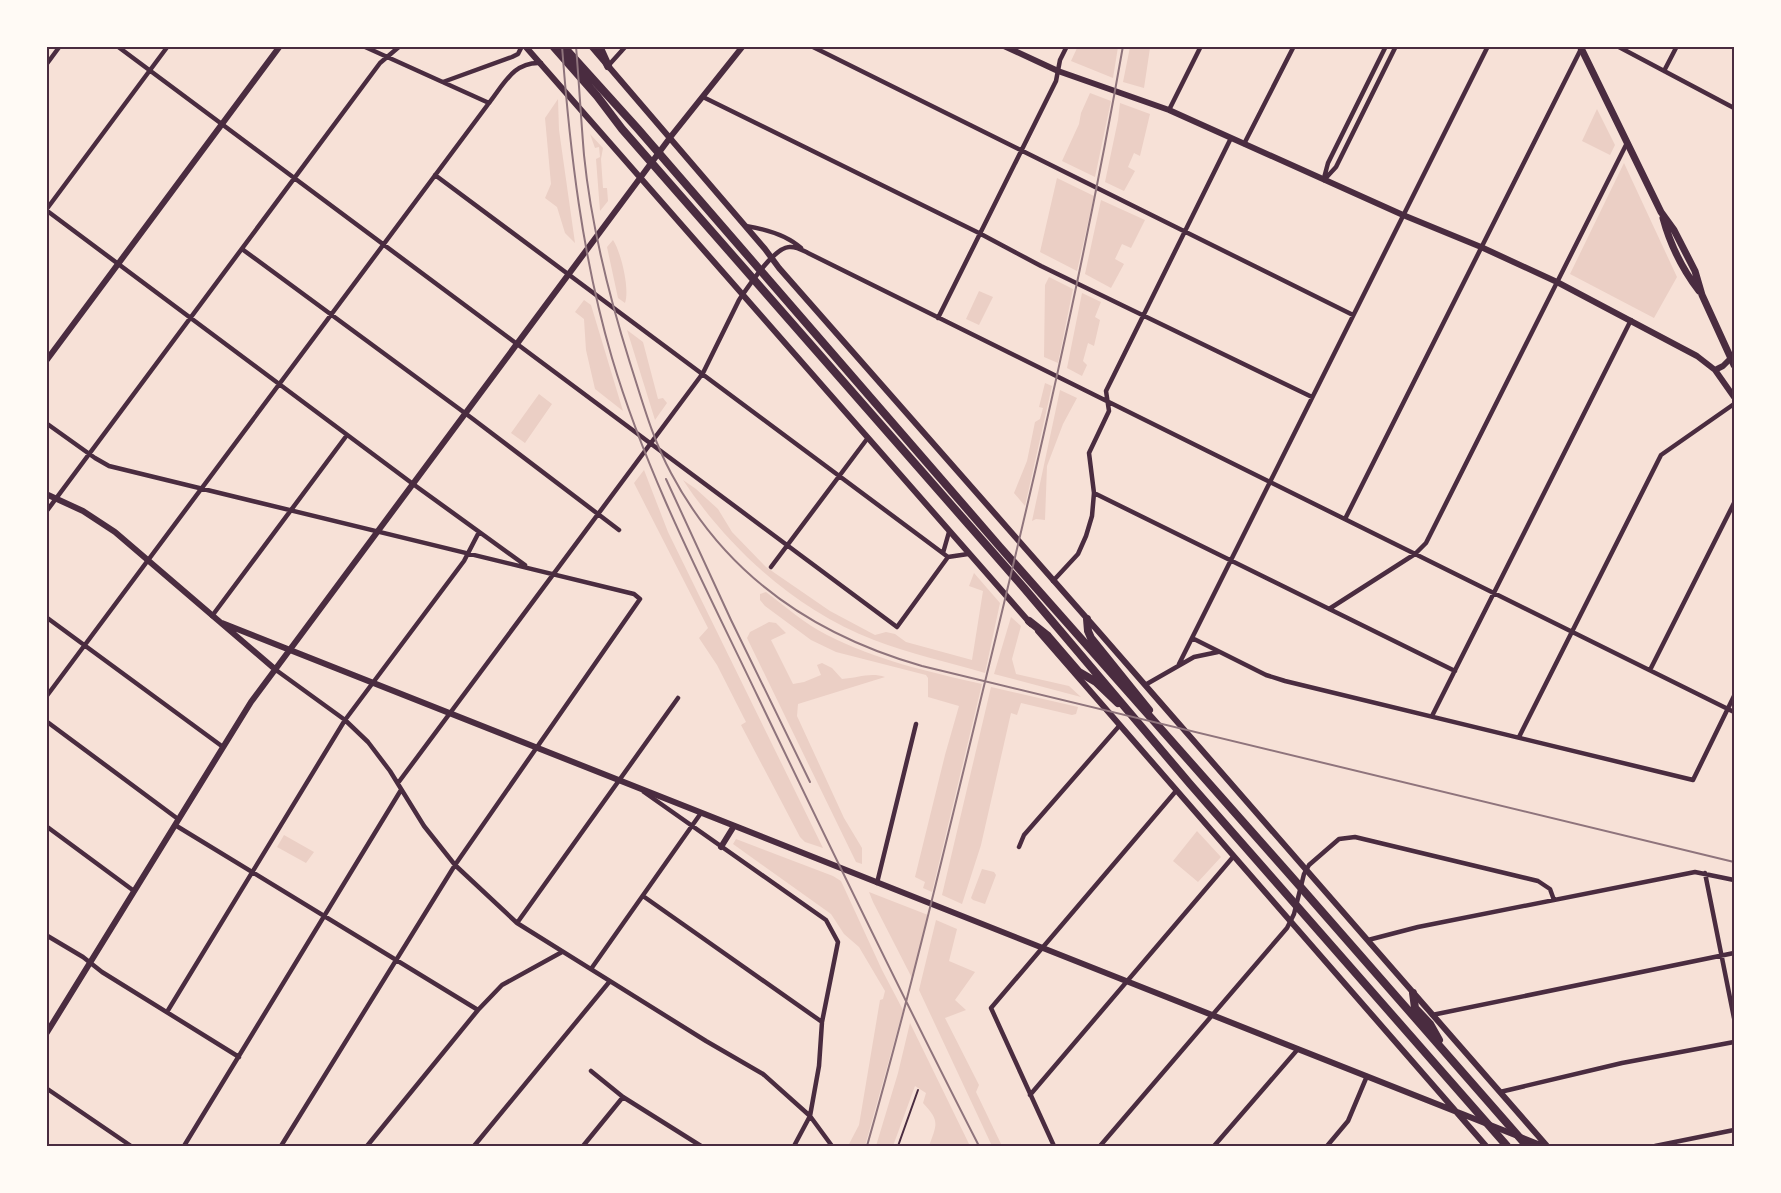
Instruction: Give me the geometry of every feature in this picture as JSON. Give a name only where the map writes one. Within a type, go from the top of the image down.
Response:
[{"type":"highway","points":[[599,46],[608,66]]},
{"type":"main road","points":[[553,46],[753,281],[1115,692],[1132,716],[1507,1146]]},
{"type":"main road","points":[[563,46],[762,270],[1020,570],[1164,731],[1299,890],[1527,1146]]},
{"type":"main road","points":[[1581,47],[1661,212],[1683,246],[1695,271],[1702,296],[1733,356],[1734,365]]},
{"type":"main road","points":[[1087,619],[1091,638],[1164,731]]},
{"type":"main road","points":[[1029,621],[1048,636],[1079,672],[1096,682],[1132,716]]},
{"type":"main road","points":[[1413,993],[1415,1008],[1430,1024],[1447,1054]]},
{"type":"street","points":[[46,65],[60,46]]},
{"type":"street","points":[[117,46],[897,627],[948,557],[968,554]]},
{"type":"street","points":[[168,46],[46,210],[527,567]]},
{"type":"street","points":[[46,361],[280,46]]},
{"type":"street","points":[[363,46],[489,103]]},
{"type":"street","points":[[46,512],[380,63],[400,46]]},
{"type":"street","points":[[443,82],[513,57],[524,46],[541,63],[1486,1146]]},
{"type":"street","points":[[591,46],[772,258],[1545,1146]]},
{"type":"street","points":[[608,66],[626,46]]},
{"type":"street","points":[[47,1033],[251,702],[651,163],[743,46]]},
{"type":"street","points":[[811,46],[1353,315]]},
{"type":"street","points":[[1004,46],[1058,71],[1169,110],[1557,282],[1697,356],[1715,370],[1734,398]]},
{"type":"street","points":[[938,318],[1056,81],[1060,60],[1067,46]]},
{"type":"street","points":[[1169,110],[1201,46]]},
{"type":"street","points":[[1245,144],[1294,46]]},
{"type":"street","points":[[1324,180],[1328,163],[1386,46]]},
{"type":"street","points":[[1324,180],[1336,167],[1396,46]]},
{"type":"street","points":[[1179,664],[1488,46]]},
{"type":"street","points":[[1617,46],[1734,108]]},
{"type":"street","points":[[1664,71],[1677,46]]},
{"type":"street","points":[[1345,519],[1581,47]]},
{"type":"street","points":[[46,697],[489,103],[517,69],[529,63],[541,63]]},
{"type":"street","points":[[703,97],[1041,266],[1312,397]]},
{"type":"street","points":[[1053,581],[1078,554],[1092,516],[1094,493],[1089,453],[1108,411],[1106,391],[1231,138]]},
{"type":"street","points":[[1329,609],[1415,554],[1426,543],[1627,143]]},
{"type":"street","points":[[435,176],[948,557]]},
{"type":"street","points":[[745,226],[786,238],[806,252]]},
{"type":"street","points":[[398,783],[703,373],[743,294],[772,258],[787,247],[806,252],[1734,712]]},
{"type":"street","points":[[242,249],[619,530]]},
{"type":"street","points":[[1432,717],[1631,320]]},
{"type":"street","points":[[1715,370],[1733,356]]},
{"type":"street","points":[[1519,737],[1661,455],[1734,404]]},
{"type":"street","points":[[46,423],[109,465],[554,573],[634,594],[640,598],[455,865],[281,1146]]},
{"type":"street","points":[[212,616],[347,435]]},
{"type":"street","points":[[771,567],[867,439]]},
{"type":"street","points":[[1094,493],[1455,671]]},
{"type":"street","points":[[46,494],[100,521],[276,670],[345,720],[376,750],[424,826],[455,865],[517,923],[763,1074],[810,1116],[832,1146]]},
{"type":"street","points":[[1650,670],[1734,503]]},
{"type":"street","points":[[167,1012],[345,720],[464,561],[479,532]]},
{"type":"street","points":[[943,553],[949,532]]},
{"type":"street","points":[[46,616],[223,747]]},
{"type":"street","points":[[222,623],[1545,1146]]},
{"type":"street","points":[[1192,638],[1275,679],[1693,780],[1734,696]]},
{"type":"street","points":[[1144,685],[1194,657],[1218,652]]},
{"type":"street","points":[[517,923],[678,698]]},
{"type":"street","points":[[46,722],[176,822],[252,873],[478,1010]]},
{"type":"street","points":[[877,883],[916,724]]},
{"type":"street","points":[[1019,847],[1024,835],[1120,724]]},
{"type":"street","points":[[639,788],[691,827],[826,920],[838,942],[822,1022],[819,1066],[810,1116],[794,1146]]},
{"type":"street","points":[[184,1146],[401,790]]},
{"type":"street","points":[[1054,1146],[991,1008],[1176,791]]},
{"type":"street","points":[[591,969],[701,813]]},
{"type":"street","points":[[46,826],[134,891]]},
{"type":"street","points":[[721,846],[734,826]]},
{"type":"street","points":[[1101,1146],[1290,922],[1306,870],[1311,862],[1336,840],[1351,837],[1538,881],[1550,889],[1554,900]]},
{"type":"street","points":[[1030,1095],[1233,857]]},
{"type":"street","points":[[1368,940],[1418,927],[1695,872],[1734,880]]},
{"type":"street","points":[[1706,873],[1734,1017]]},
{"type":"street","points":[[643,896],[822,1022]]},
{"type":"street","points":[[46,935],[239,1057]]},
{"type":"street","points":[[367,1146],[478,1010],[502,985],[562,952]]},
{"type":"street","points":[[1432,1014],[1734,953]]},
{"type":"street","points":[[474,1146],[610,981]]},
{"type":"street","points":[[1500,1092],[1622,1063],[1734,1042]]},
{"type":"street","points":[[1214,1146],[1298,1049]]},
{"type":"street","points":[[591,1071],[623,1097],[701,1146]]},
{"type":"street","points":[[1326,1146],[1348,1121],[1367,1076]]},
{"type":"street","points":[[46,1088],[131,1146]]},
{"type":"street","points":[[592,1146],[585,1144],[623,1097]]},
{"type":"street","points":[[1655,1146],[1734,1130]]},
{"type":"lane","points":[[898,1146],[918,1090]]},
{"type":"shaded area","points":[[1078,46],[1118,47],[1113,78],[1071,61]]},
{"type":"shaded area","points":[[1130,47],[1159,47],[1158,49],[1150,48],[1144,88],[1123,82]]},
{"type":"shaded area","points":[[1090,93],[1111,101],[1095,177],[1062,161]]},
{"type":"shaded area","points":[[558,99],[559,130],[575,243],[565,233],[557,207],[545,198],[551,184],[545,118]]},
{"type":"shaded area","points":[[1120,103],[1150,114],[1140,156],[1134,153],[1128,167],[1135,171],[1124,191],[1105,182]]},
{"type":"shaded area","points":[[1597,109],[1615,145],[1610,155],[1582,141]]},
{"type":"shaded area","points":[[590,134],[603,148],[601,159],[603,188],[607,188],[608,201],[600,211],[596,159],[600,157],[599,147],[595,148]]},
{"type":"shaded area","points":[[1624,163],[1677,277],[1654,318],[1570,274]]},
{"type":"shaded area","points":[[1057,178],[1094,196],[1077,271],[1040,252]]},
{"type":"shaded area","points":[[1101,200],[1145,220],[1131,248],[1122,244],[1115,259],[1124,264],[1111,288],[1085,274]]},
{"type":"shaded area","points":[[613,240],[624,271],[625,303],[618,298],[607,247]]},
{"type":"shaded area","points":[[1049,277],[1073,289],[1058,363],[1044,357],[1045,285]]},
{"type":"shaded area","points":[[979,291],[993,297],[979,325],[966,319]]},
{"type":"shaded area","points":[[1082,293],[1101,302],[1095,317],[1100,320],[1094,346],[1088,343],[1083,361],[1087,365],[1082,376],[1067,368]]},
{"type":"shaded area","points":[[584,300],[591,305],[623,411],[595,389],[586,350],[584,319],[575,312]]},
{"type":"shaded area","points":[[627,330],[643,342],[658,399],[663,398],[667,403],[655,420]]},
{"type":"shaded area","points":[[1045,383],[1052,386],[1025,506],[1014,493],[1027,461],[1035,422],[1040,419],[1043,408],[1039,407]]},
{"type":"shaded area","points":[[1060,390],[1077,398],[1063,424],[1047,466],[1045,520],[1032,521]]},
{"type":"shaded area","points":[[539,394],[552,404],[525,443],[511,433]]},
{"type":"shaded area","points":[[644,470],[668,532],[823,848],[805,842],[800,837],[741,725],[746,722],[717,665],[699,638],[708,628],[634,483]]},
{"type":"shaded area","points":[[683,480],[718,509],[732,532],[766,567],[830,611],[875,635],[886,632],[895,634],[906,642],[972,660],[983,591],[969,586],[974,573],[1000,603],[985,673],[874,640],[818,612],[766,575],[743,553],[721,530]]},
{"type":"shaded area","points":[[766,592],[811,626],[864,652],[982,684],[932,892],[923,888],[925,882],[915,877],[959,706],[928,697],[926,675],[836,652],[811,640],[765,606],[760,600],[760,594]]},
{"type":"shaded area","points":[[1011,617],[1021,626],[1012,659],[1016,674],[1069,686],[1081,697],[994,674]]},
{"type":"shaded area","points":[[769,622],[776,623],[786,633],[771,640],[793,684],[821,675],[817,665],[822,663],[832,668],[842,679],[869,675],[885,677],[798,704],[797,716],[844,818],[862,848],[862,864],[856,862],[747,638],[750,632]]},
{"type":"shaded area","points":[[991,687],[1078,707],[1076,714],[1072,715],[1021,703],[1017,715],[1011,713],[981,845],[962,904],[942,895]]},
{"type":"shaded area","points":[[1197,831],[1221,857],[1198,882],[1173,861]]},
{"type":"shaded area","points":[[284,835],[314,852],[306,863],[277,847]]},
{"type":"shaded area","points":[[736,839],[841,881],[903,1010],[865,1146],[848,1146],[859,1125],[880,1000],[883,999],[885,991],[859,947],[844,934],[831,914],[733,844]]},
{"type":"shaded area","points":[[982,869],[994,872],[996,875],[985,904],[971,898]]},
{"type":"shaded area","points":[[869,892],[928,915],[912,978],[873,902]]},
{"type":"shaded area","points":[[936,920],[957,929],[949,961],[975,972],[955,1000],[966,1010],[945,1018],[979,1085],[976,1092],[1002,1146],[992,1146],[919,990]]},
{"type":"shaded area","points":[[910,1023],[970,1146],[929,1146],[935,1123],[932,1114],[923,1103],[926,1093],[915,1086],[893,1146],[876,1146]]},
{"type":"railway","points":[[562,46],[573,164],[585,242],[612,358],[642,445],[678,530],[718,614],[867,922],[979,1146]]},
{"type":"railway","points":[[576,46],[584,155],[596,234],[615,312],[653,433],[664,460],[693,509],[718,542],[745,571],[776,596],[809,618],[844,637],[922,666],[1734,862]]},
{"type":"railway","points":[[867,1146],[927,919],[1021,530],[1076,289],[1123,46]]},
{"type":"railway","points":[[666,479],[731,620],[810,782]]}]
